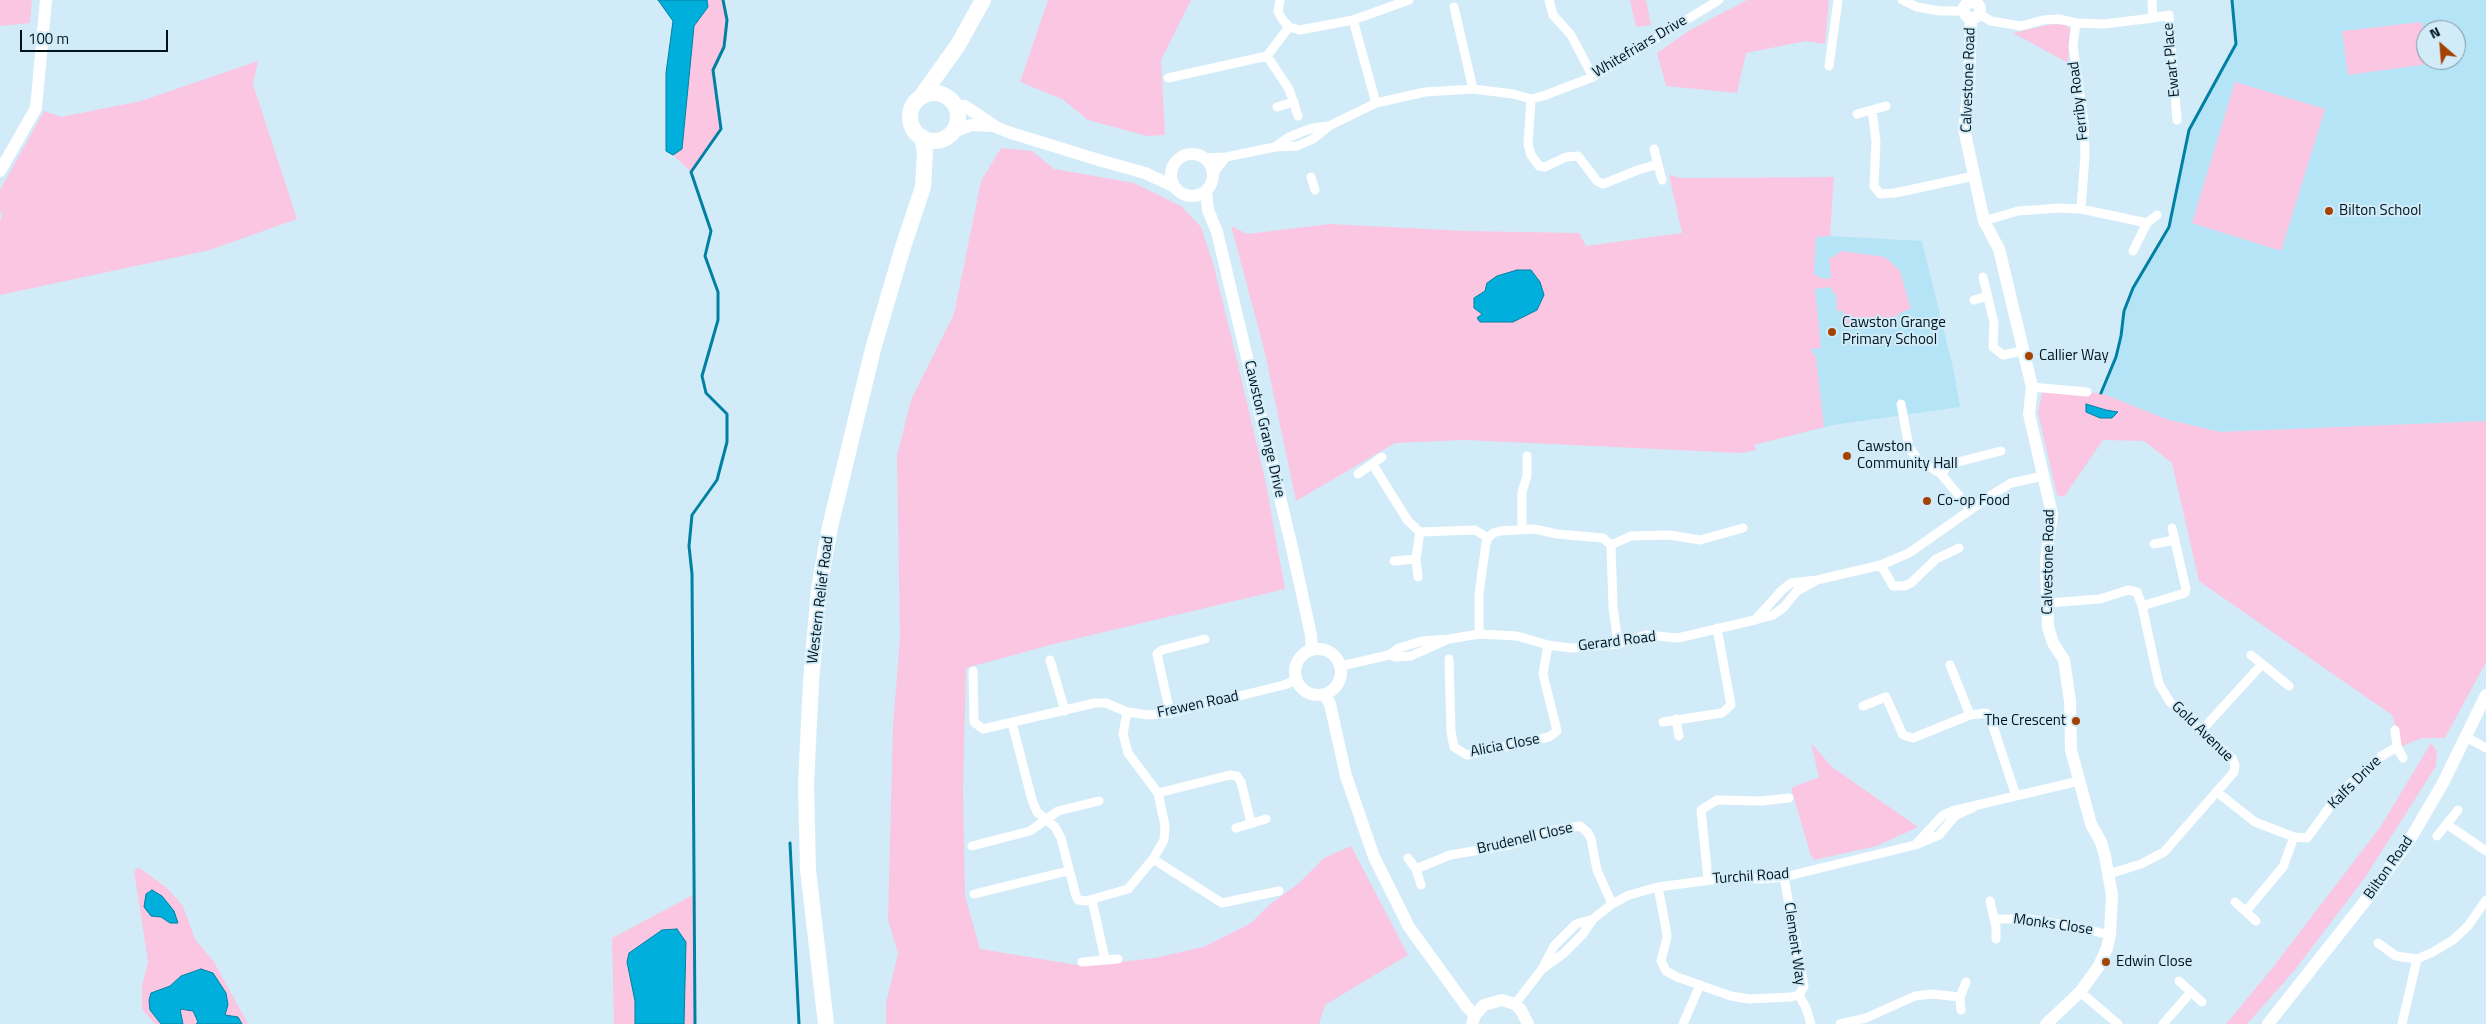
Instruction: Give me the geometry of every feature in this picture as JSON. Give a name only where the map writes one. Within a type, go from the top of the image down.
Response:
[{"type":"highway","points":[[958,45],[949,75],[951,102],[958,118],[948,135],[934,141],[922,137],[913,128],[910,112],[913,104],[924,94],[958,45],[982,0]]},
{"type":"highway","points":[[924,94],[934,93],[951,102]]},
{"type":"highway","name":"Western Relief Road","points":[[826,1024],[808,870],[806,784],[811,682],[819,589],[830,527],[871,358],[903,247],[923,187],[948,135]]},
{"type":"highway","name":"Western Relief Road","points":[[922,137],[925,152],[923,187]]},
{"type":"street","points":[[0,171],[36,108],[46,0]]},
{"type":"street","points":[[1280,0],[1278,11],[1290,27],[1300,30],[1353,20],[1409,0]]},
{"type":"street","points":[[1549,0],[1554,15],[1571,35],[1593,77]]},
{"type":"street","name":"Whitefriars Drive","points":[[1531,99],[1593,77],[1634,54],[1707,3],[1719,0]]},
{"type":"street","points":[[1829,66],[1838,0]]},
{"type":"street","points":[[1902,0],[1917,7],[1940,11],[1972,9],[1991,21],[2021,26],[2043,20],[2059,19],[2076,23],[2104,24],[2153,18],[2152,0]]},
{"type":"street","points":[[1454,8],[1473,90]]},
{"type":"street","name":"Calvestone Road","points":[[1972,9],[1969,86],[1964,129],[1984,221],[1999,249],[2032,387],[2029,414],[2052,514],[2046,560],[2048,627],[2053,643],[2064,660],[2068,685],[2071,750],[2091,824],[2101,842],[2112,895],[2110,935],[2107,948],[2099,966],[2080,992],[2046,1024]]},
{"type":"street","name":"Ewart Place","points":[[2153,18],[2169,15],[2177,120]]},
{"type":"street","points":[[1353,20],[1376,103]]},
{"type":"street","name":"Ferriby Road","points":[[2076,23],[2073,46],[2084,122],[2085,155],[2081,209]]},
{"type":"street","points":[[1168,78],[1267,56],[1290,27]]},
{"type":"street","points":[[1267,56],[1289,89],[1298,116]]},
{"type":"street","points":[[1204,158],[1226,158],[1275,147],[1289,138],[1312,128],[1329,126],[1376,103],[1425,92],[1473,90],[1506,92],[1531,99],[1528,144],[1531,155],[1539,166],[1545,167],[1566,157],[1578,156],[1597,181],[1604,184],[1658,164]]},
{"type":"street","points":[[951,102],[965,106],[996,127]]},
{"type":"street","points":[[1277,107],[1294,102]]},
{"type":"street","points":[[1857,114],[1886,106]]},
{"type":"street","points":[[1872,110],[1876,140],[1874,186],[1880,194],[1894,194],[1974,176]]},
{"type":"street","points":[[948,135],[972,125],[996,127],[1040,143],[1145,172],[1173,186],[1182,194],[1208,210]]},
{"type":"street","points":[[1654,149],[1662,180]]},
{"type":"street","points":[[1145,172],[1174,162],[1185,155],[1199,155],[1209,162],[1213,180],[1206,191],[1195,196],[1188,196]]},
{"type":"street","points":[[1213,174],[1226,158]]},
{"type":"street","points":[[1173,186],[1170,174],[1174,162]]},
{"type":"street","points":[[1311,177],[1315,190]]},
{"type":"street","name":"Cawston Grange Drive","points":[[1206,191],[1208,210],[1216,232],[1240,324],[1311,636],[1312,650]]},
{"type":"street","points":[[1984,221],[2018,211],[2039,208],[2081,209],[2147,223]]},
{"type":"street","points":[[2134,252],[2147,223],[2157,215]]},
{"type":"street","points":[[1983,277],[1994,328],[1992,340],[1994,350],[2003,355],[2022,351]]},
{"type":"street","points":[[1974,300],[1988,296]]},
{"type":"street","points":[[2032,387],[2087,392]]},
{"type":"street","points":[[1901,404],[1909,447],[1917,459],[1941,474],[1970,509]]},
{"type":"street","points":[[1941,474],[1950,464],[2001,450]]},
{"type":"street","points":[[1522,528],[1522,492],[1527,476],[1527,456]]},
{"type":"street","points":[[1358,474],[1382,458]]},
{"type":"street","points":[[1373,465],[1408,521],[1420,532],[1475,530],[1488,538]]},
{"type":"street","name":"Gerard Road","points":[[1341,666],[1389,655],[1399,648],[1422,641],[1450,639],[1465,634],[1517,636],[1548,645],[1571,648],[1618,644],[1646,635],[1678,638],[1755,620],[1790,583],[1817,580],[1881,565],[1909,553],[1970,509],[2011,484],[2044,476]]},
{"type":"street","points":[[1479,634],[1479,594],[1488,538],[1493,533],[1522,528],[1603,538],[1611,545],[1613,607],[1618,644]]},
{"type":"street","points":[[1611,545],[1631,536],[1669,535],[1700,540],[1743,528]]},
{"type":"street","points":[[2048,603],[2100,599],[2128,590],[2137,592],[2142,606],[2185,593],[2186,588],[2172,528]]},
{"type":"street","points":[[1418,577],[1416,560],[1420,532]]},
{"type":"street","points":[[2154,544],[2175,540]]},
{"type":"street","points":[[1881,565],[1893,586],[1904,586],[1911,583],[1936,558],[1959,548]]},
{"type":"street","points":[[1394,561],[1416,560]]},
{"type":"street","name":"Gold Avenue","points":[[2109,874],[2141,864],[2164,852],[2234,772],[2235,765],[2232,758],[2170,702],[2159,684],[2142,606]]},
{"type":"street","points":[[1663,722],[1722,713],[1731,705],[1717,628]]},
{"type":"street","points":[[1170,713],[1157,654],[1162,650],[1205,639]]},
{"type":"street","name":"Alicia Close","points":[[1449,659],[1451,732],[1454,747],[1467,755],[1549,737],[1556,731],[1543,674],[1548,645]]},
{"type":"street","points":[[1312,650],[1326,650],[1338,659],[1341,666],[1342,673],[1337,687],[1325,695],[1311,695],[1304,691],[1296,680],[1295,667],[1297,661],[1312,650]]},
{"type":"street","points":[[2251,655],[2289,686]]},
{"type":"street","points":[[1050,660],[1064,711]]},
{"type":"street","points":[[2202,730],[2262,664]]},
{"type":"street","points":[[1950,665],[1970,715]]},
{"type":"street","name":"Frewen Road","points":[[973,671],[974,722],[983,729],[1095,703],[1106,703],[1128,712],[1148,715],[1170,713],[1284,685],[1296,680]]},
{"type":"street","points":[[1325,695],[1330,704],[1346,776],[1374,857],[1409,927],[1474,1019],[1490,1002],[1502,1000],[1515,1004],[1521,1010],[1528,1024]]},
{"type":"street","name":"Bilton Road","points":[[2268,1024],[2373,891],[2412,836],[2443,783],[2486,695]]},
{"type":"street","points":[[1863,706],[1886,697],[1903,735],[1913,738],[1970,715],[1986,713],[1990,716],[2016,796]]},
{"type":"street","points":[[1012,723],[1032,800],[1037,812],[1055,827],[1061,838],[1068,871],[1078,900],[1092,900],[1128,889],[1154,859],[1164,840],[1165,826],[1158,794],[1128,753],[1123,734],[1128,712]]},
{"type":"street","points":[[1676,719],[1679,736]]},
{"type":"street","name":"Kalfs Drive","points":[[2395,730],[2396,747],[2403,758]]},
{"type":"street","points":[[2466,737],[2486,748]]},
{"type":"street","name":"Kalfs Drive","points":[[2294,837],[2307,838],[2337,797],[2352,782],[2366,774],[2380,757],[2396,747]]},
{"type":"street","points":[[1158,794],[1230,775],[1237,776],[1241,782],[1252,823]]},
{"type":"street","name":"Turchil Road","points":[[1515,1004],[1542,969],[1554,946],[1576,924],[1592,919],[1612,904],[1630,896],[1658,887],[1708,879],[1734,877],[1759,879],[1784,876],[1860,860],[1915,845],[1939,835],[1955,816],[1974,807],[2079,781]]},
{"type":"street","points":[[2217,792],[2255,822],[2294,837],[2282,867],[2246,911]]},
{"type":"street","points":[[1708,879],[1702,810],[1717,800],[1761,802],[1789,798]]},
{"type":"street","points":[[972,846],[1030,832],[1058,811],[1099,801]]},
{"type":"street","points":[[2437,836],[2448,825],[2458,810]]},
{"type":"street","points":[[1236,828],[1266,819]]},
{"type":"street","points":[[2448,825],[2486,850]]},
{"type":"street","name":"Brudenell Close","points":[[1416,869],[1450,855],[1510,845],[1554,830],[1580,826],[1588,833],[1591,839],[1596,870],[1612,904]]},
{"type":"street","points":[[1408,858],[1416,869],[1421,885]]},
{"type":"street","points":[[1154,859],[1222,903],[1278,891]]},
{"type":"street","points":[[974,894],[1068,871]]},
{"type":"street","name":"Clement Way","points":[[1658,887],[1667,937],[1661,957],[1662,966],[1676,977],[1749,999],[1799,995],[1804,986],[1784,876]]},
{"type":"street","points":[[1092,900],[1105,959]]},
{"type":"street","points":[[2378,943],[2396,956],[2417,959],[2454,940],[2468,926],[2486,900]]},
{"type":"street","name":"Monks Close","points":[[1990,901],[1995,919],[1996,939]]},
{"type":"street","points":[[2235,902],[2256,921]]},
{"type":"street","name":"Monks Close","points":[[1995,919],[2028,919],[2077,926],[2110,935]]},
{"type":"street","points":[[1082,962],[1118,959]]},
{"type":"street","points":[[2402,1024],[2417,959]]},
{"type":"street","points":[[2179,981],[2202,1002]]},
{"type":"street","points":[[1960,1010],[1960,997],[1966,982]]},
{"type":"street","points":[[1683,1024],[1700,985]]},
{"type":"street","points":[[2080,992],[2118,1024]]},
{"type":"street","points":[[2163,1024],[2191,992]]},
{"type":"street","points":[[1840,1024],[1866,1018],[1915,996],[1932,994],[1960,997]]},
{"type":"street","points":[[1799,995],[1811,1024]]},
{"type":"shaded area","points":[[0,0],[32,0],[30,23],[0,26]]},
{"type":"shaded area","points":[[707,0],[723,0],[727,20],[724,47],[713,70],[721,129],[691,172],[673,155],[682,149],[694,26],[708,7]]},
{"type":"shaded area","points":[[1048,0],[1191,0],[1161,60],[1165,135],[1147,136],[1088,120],[1062,99],[1020,82]]},
{"type":"shaded area","points":[[1630,0],[1646,0],[1651,25],[1636,27]]},
{"type":"shaded area","points":[[1747,0],[1829,0],[1825,44],[1806,41],[1746,53],[1737,93],[1666,86],[1657,53],[1690,30]]},
{"type":"shaded area","name":"Bilton School","points":[[2232,0],[2486,0],[2486,421],[2220,432],[2166,419],[2101,393],[2121,336],[2124,311],[2133,288],[2169,227],[2189,130],[2236,44]]},
{"type":"shaded area","points":[[2416,23],[2416,66],[2348,75],[2342,31]]},
{"type":"shaded area","points":[[2052,24],[2066,25],[2070,29],[2068,63],[2013,33]]},
{"type":"shaded area","points":[[258,61],[253,84],[297,219],[210,250],[0,295],[0,222],[3,211],[0,214],[0,190],[44,111],[61,117],[141,101]]},
{"type":"shaded area","points":[[2235,82],[2325,109],[2281,251],[2192,223]]},
{"type":"shaded area","points":[[1001,148],[1032,151],[1054,169],[1134,183],[1181,206],[1201,227],[1213,263],[1266,484],[1285,589],[1054,644],[966,668],[963,791],[965,896],[980,949],[1083,966],[1155,958],[1203,947],[1251,923],[1269,905],[1298,884],[1324,858],[1351,846],[1408,955],[1325,1005],[1319,1024],[886,1024],[886,1003],[898,954],[888,920],[893,726],[900,638],[897,456],[911,400],[954,314],[981,181]]},
{"type":"shaded area","points":[[1669,175],[1681,178],[1834,177],[1830,236],[1816,237],[1814,274],[1823,279],[1831,278],[1829,259],[1842,251],[1885,257],[1900,271],[1911,309],[1902,312],[1890,320],[1862,323],[1862,327],[1844,329],[1843,311],[1837,311],[1836,293],[1832,293],[1832,287],[1815,289],[1821,348],[1810,349],[1816,357],[1824,427],[1754,445],[1756,450],[1742,453],[1465,440],[1395,443],[1296,501],[1264,349],[1231,226],[1247,234],[1330,224],[1466,231],[1579,233],[1586,246],[1682,233]]},
{"type":"shaded area","name":"Cawston Grange Primary School","points":[[1830,236],[1922,241],[1954,372],[1960,407],[1833,425],[1754,445],[1816,237]]},
{"type":"shaded area","points":[[2039,391],[2101,393],[2166,419],[2220,432],[2486,421],[2486,662],[2445,738],[2422,738],[2402,746],[2392,715],[2199,581],[2172,463],[2144,441],[2103,440],[2064,497],[2057,495],[2038,413],[2042,393]]},
{"type":"shaded area","points":[[1811,743],[1832,767],[1918,827],[1877,846],[1814,860],[1810,853],[1791,788],[1819,777]]},
{"type":"shaded area","points":[[2431,743],[2437,751],[2436,766],[2366,876],[2294,971],[2247,1024],[2226,1024],[2270,971],[2381,826]]},
{"type":"shaded area","points":[[138,867],[167,888],[183,906],[195,939],[214,962],[248,1024],[242,1024],[238,1017],[225,1015],[228,1005],[182,976],[170,986],[151,993],[150,1010],[161,1024],[155,1024],[142,1009],[142,987],[148,961],[134,872]],"holes":[[[162,896],[174,911],[178,923],[170,923],[161,917]]]},
{"type":"shaded area","points":[[695,894],[695,1024],[684,1024],[686,942],[677,929],[662,930],[627,962],[635,1001],[635,1024],[614,1024],[612,938]]},
{"type":"shaded area","points":[[180,1009],[193,1010],[198,1022],[196,1024],[183,1024]]},
{"type":"water","points":[[658,0],[707,0],[708,7],[694,26],[682,149],[673,155],[666,151],[666,73],[673,21]]},
{"type":"water","points":[[1517,270],[1531,270],[1540,282],[1544,295],[1537,310],[1513,322],[1480,322],[1477,318],[1482,314],[1474,308],[1474,298],[1485,291],[1487,283],[1497,276]]},
{"type":"water","points":[[2086,404],[2118,412],[2112,418],[2100,418],[2086,412]]},
{"type":"water","points":[[152,890],[162,896],[174,911],[178,923],[170,923],[161,917],[151,916],[144,907],[146,894]]},
{"type":"water","points":[[677,929],[686,942],[684,1024],[635,1024],[635,1001],[627,962],[629,953],[662,930]]},
{"type":"water","points":[[201,969],[213,973],[226,993],[228,1005],[225,1015],[238,1017],[242,1024],[196,1024],[198,1022],[193,1011],[180,1009],[183,1024],[161,1024],[150,1010],[149,1000],[151,993],[170,986],[181,976]]},
{"type":"waterway","points":[[695,1024],[692,574],[689,546],[692,515],[717,480],[727,442],[727,414],[706,393],[702,376],[718,320],[718,292],[705,256],[711,231],[691,172],[721,129],[713,70],[724,47],[727,20],[723,0]]},
{"type":"waterway","points":[[2101,393],[2116,357],[2124,311],[2133,288],[2169,227],[2189,130],[2236,44],[2232,0]]},
{"type":"waterway","points":[[790,843],[799,1024]]},
{"type":"place","name":"Bilton School","points":[[2329,211]]},
{"type":"place","name":"Cawston Grange Primary School","points":[[1832,332]]},
{"type":"place","name":"Callier Way","points":[[2029,356]]},
{"type":"place","name":"Cawston Community Hall","points":[[1847,456]]},
{"type":"place","name":"Co-op Food","points":[[1927,501]]},
{"type":"place","name":"The Crescent","points":[[2076,721]]},
{"type":"place","name":"Edwin Close","points":[[2106,962]]}]
